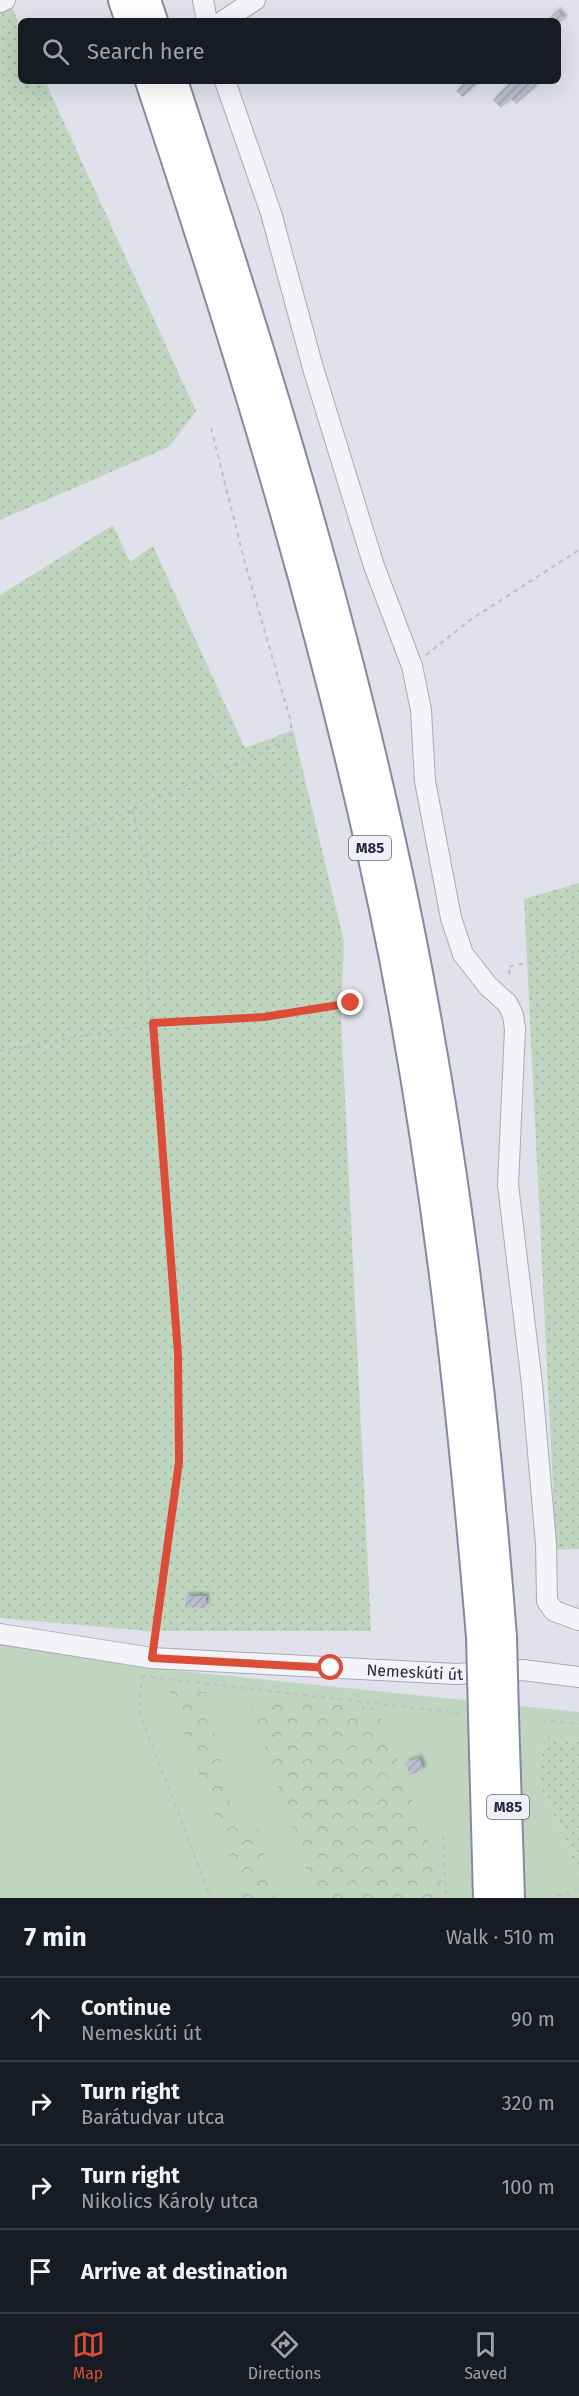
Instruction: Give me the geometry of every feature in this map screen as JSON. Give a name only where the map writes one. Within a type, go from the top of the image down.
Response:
[{"type":"highway","points":[[123,0],[129,18]]},
{"type":"highway","points":[[146,0],[152,18]]},
{"type":"highway","name":"M85","points":[[151,84],[280,498],[330,679],[370,844],[409,1043],[440,1239],[491,1637]]},
{"type":"highway","name":"M85","points":[[174,84],[288,445],[350,669],[388,830],[429,1034],[463,1247],[486,1447],[491,1637],[482,1715],[488,1898]]},
{"type":"highway","name":"M85","points":[[482,1715],[510,1898]]},
{"type":"street","points":[[0,2],[5,0]]},
{"type":"street","points":[[203,0],[206,18]]},
{"type":"street","points":[[228,18],[255,0]]},
{"type":"street","points":[[226,84],[271,213],[313,368],[371,555],[412,666],[421,710],[425,781],[451,918],[463,954],[488,986],[507,1003],[513,1015],[508,1185],[532,1384],[546,1544],[547,1601],[554,1611],[579,1620]]},
{"type":"street","name":"Nemeskúti út","points":[[0,1634],[146,1664],[456,1674],[523,1670],[579,1677]]},
{"type":"path","points":[[0,860],[132,810],[281,743],[291,734],[291,722],[245,563],[211,428]]},
{"type":"path","points":[[412,666],[470,620],[579,550]]},
{"type":"path","points":[[132,810],[151,881],[146,954],[178,1354],[179,1462],[139,1711],[211,1898]]},
{"type":"path","points":[[510,974],[507,967],[579,951]]},
{"type":"path","points":[[0,1051],[153,1023],[264,1017],[351,1003]]},
{"type":"path","points":[[146,1664],[482,1715]]},
{"type":"path","points":[[542,1720],[579,1724]]},
{"type":"path","points":[[443,1836],[446,1898]]},
{"type":"path","points":[[557,1896],[579,1889]]},
{"type":"green space","points":[[12,8],[18,21],[18,84],[46,84],[196,411],[169,447],[0,520],[0,11]]},
{"type":"green space","points":[[113,525],[130,562],[153,546],[245,748],[293,730],[344,941],[341,1018],[371,1631],[148,1631],[0,1618],[0,595]]},
{"type":"green space","points":[[579,883],[579,1549],[556,1550],[524,899]]},
{"type":"green space","points":[[0,1641],[153,1668],[579,1712],[579,1741],[545,1736],[537,1778],[579,1874],[579,1898],[0,1898]]},
{"type":"green space","points":[[169,1689],[206,1692],[233,1817],[243,1829],[258,1828],[276,1898],[243,1898]]},
{"type":"green space","points":[[248,1697],[378,1708],[449,1898],[316,1898]]},
{"type":"green space","points":[[545,1736],[579,1741],[579,1874],[537,1778]]},
{"type":"building","points":[[557,11],[564,19],[561,22],[561,18],[549,18]]},
{"type":"building","points":[[463,84],[475,85],[463,97],[456,91]]},
{"type":"building","points":[[509,84],[538,84],[516,104],[511,99],[501,108],[493,100]]},
{"type":"building","points":[[186,1596],[206,1596],[205,1608],[185,1607]]},
{"type":"building","points":[[419,1758],[423,1770],[410,1775],[405,1763]]},
{"type":"route","points":[[331,1668],[152,1658],[179,1462],[178,1354],[153,1023],[264,1017],[351,1003]]}]
